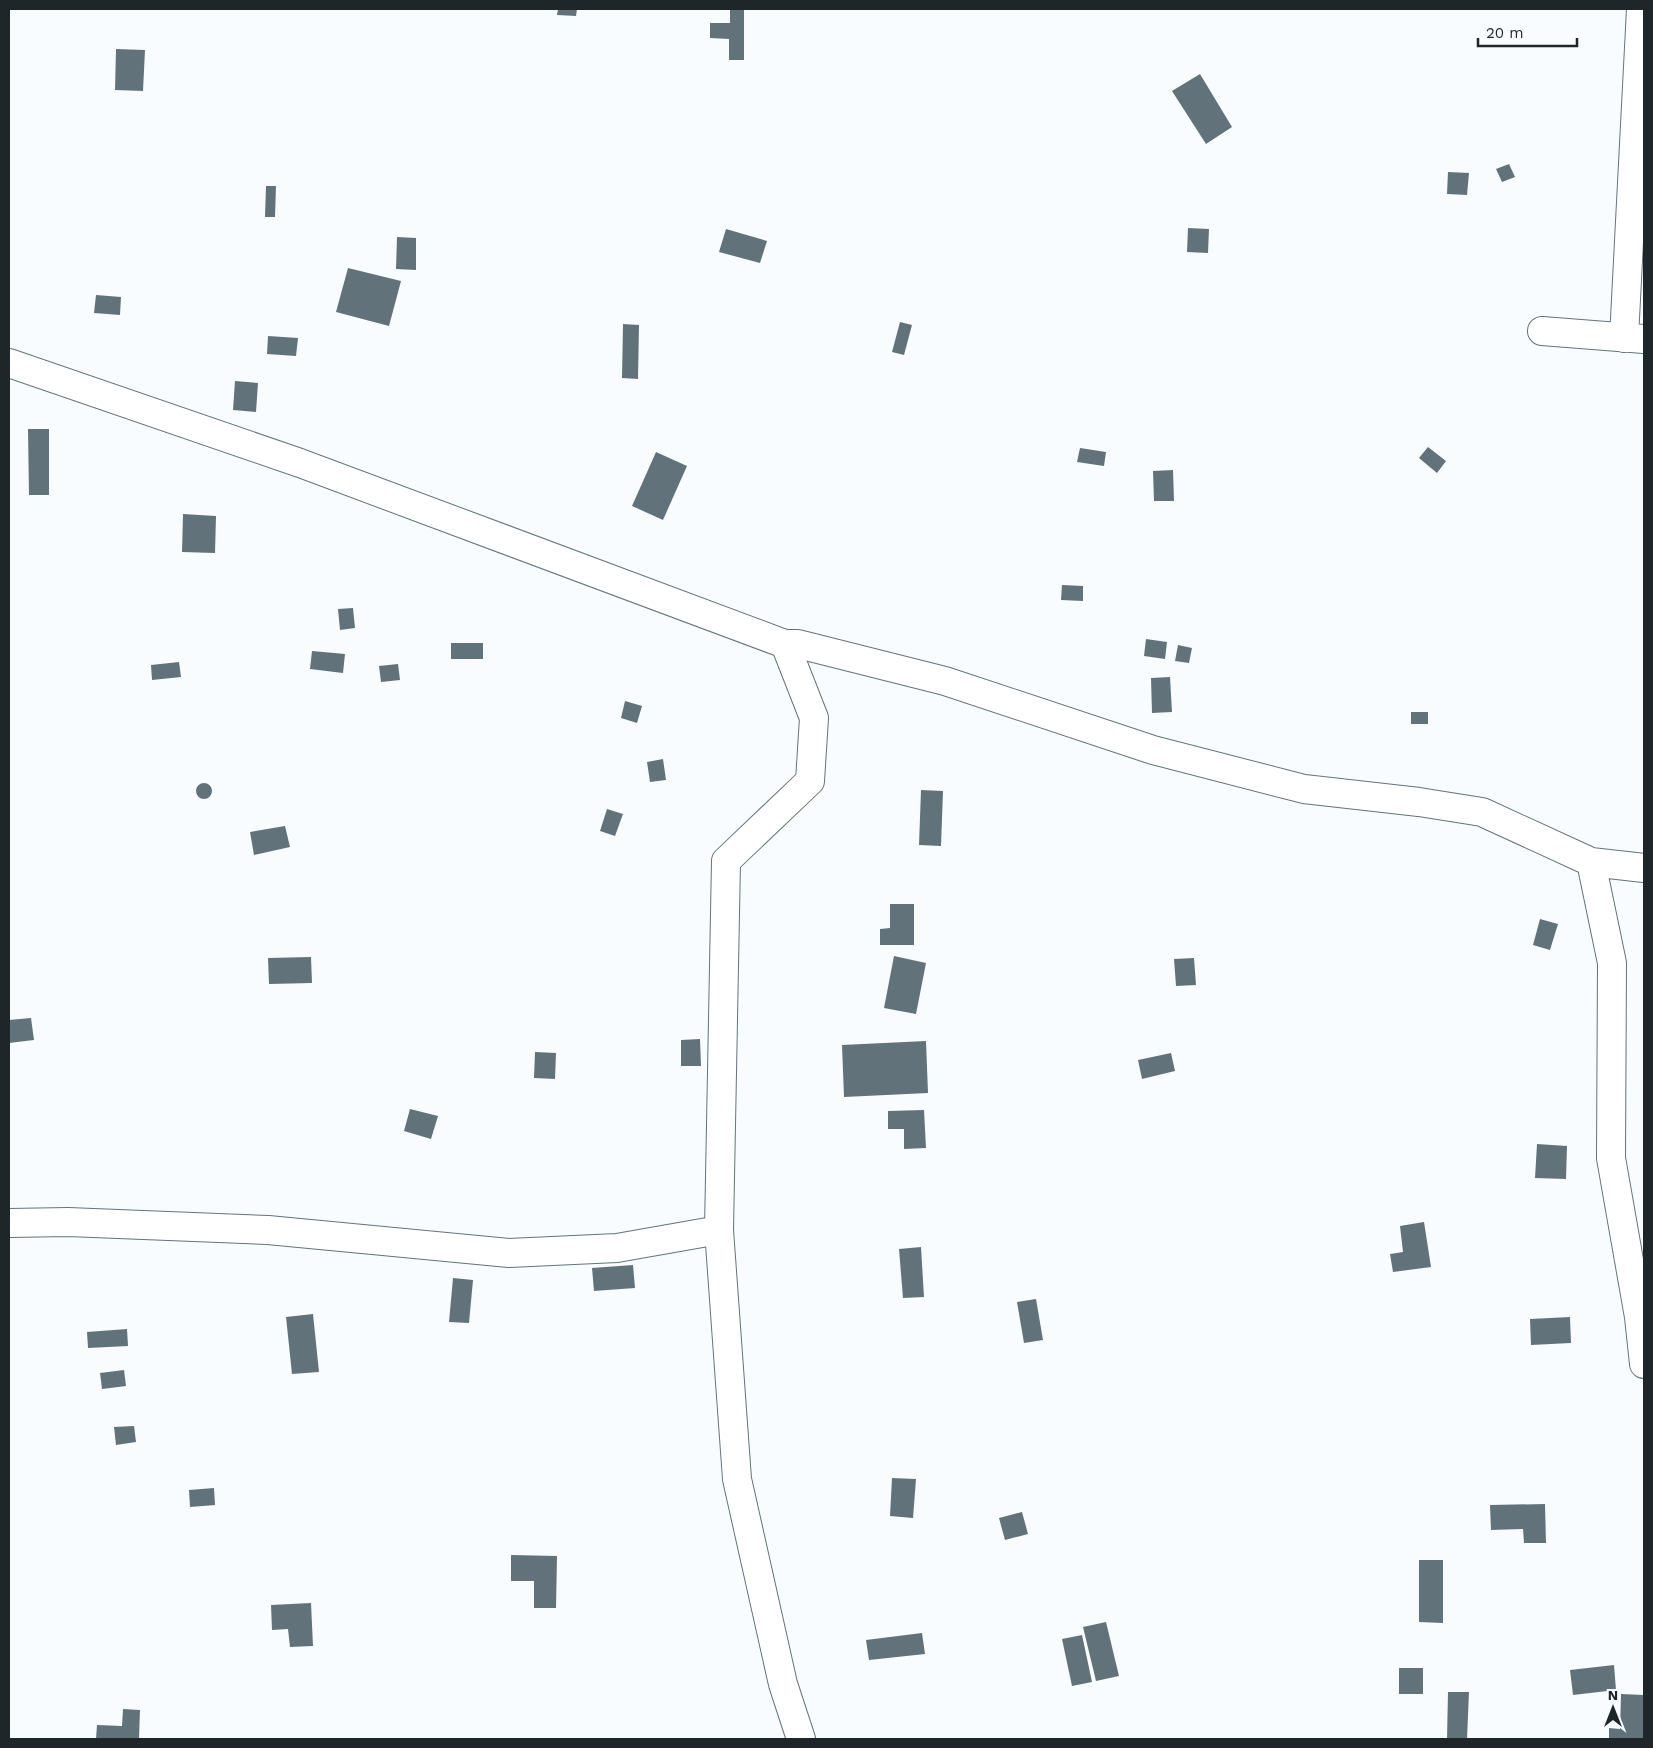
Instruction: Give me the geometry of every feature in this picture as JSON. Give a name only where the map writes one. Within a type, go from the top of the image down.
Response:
[{"type":"street","points":[[1542,331],[1634,338],[1641,9]]},
{"type":"street","points":[[9,363],[300,463],[785,644],[798,644],[945,681],[1153,750],[1304,789],[1419,802],[1482,812],[1590,862],[1644,868]]},
{"type":"street","points":[[785,644],[814,718],[810,781],[726,861],[719,1230],[737,1479],[783,1684],[801,1739]]},
{"type":"street","points":[[1590,862],[1612,963],[1611,1158],[1638,1317],[1644,1364]]},
{"type":"street","points":[[9,1223],[77,1223],[268,1230],[509,1253],[616,1248],[719,1230]]},
{"type":"building","points":[[558,9],[577,9],[576,16],[557,15]]},
{"type":"building","points":[[730,9],[744,9],[744,60],[729,60],[729,39],[710,38],[710,23],[730,23]]},
{"type":"building","points":[[116,49],[145,50],[143,91],[115,90]]},
{"type":"building","points":[[1200,74],[1232,127],[1206,144],[1172,91]]},
{"type":"building","points":[[1509,164],[1515,177],[1502,182],[1496,169]]},
{"type":"building","points":[[1448,172],[1469,173],[1467,195],[1447,194]]},
{"type":"building","points":[[266,186],[276,186],[275,217],[265,217]]},
{"type":"building","points":[[1188,228],[1209,229],[1208,253],[1187,252]]},
{"type":"building","points":[[726,229],[767,241],[760,263],[719,252]]},
{"type":"building","points":[[397,237],[416,238],[416,270],[396,269]]},
{"type":"building","points":[[348,268],[401,281],[389,326],[336,312]]},
{"type":"building","points":[[96,295],[121,297],[120,315],[94,313]]},
{"type":"building","points":[[900,322],[912,325],[904,355],[892,352]]},
{"type":"building","points":[[623,324],[639,325],[638,379],[622,378]]},
{"type":"building","points":[[268,336],[298,338],[296,356],[267,354]]},
{"type":"building","points":[[235,381],[258,383],[256,412],[233,410]]},
{"type":"building","points":[[28,429],[49,429],[49,495],[29,495]]},
{"type":"building","points":[[1428,447],[1446,461],[1437,473],[1419,458]]},
{"type":"building","points":[[1080,448],[1106,452],[1104,466],[1077,462]]},
{"type":"building","points":[[656,452],[687,466],[663,520],[632,506]]},
{"type":"building","points":[[1173,470],[1174,501],[1154,501],[1153,471]]},
{"type":"building","points":[[183,514],[216,516],[215,553],[182,552]]},
{"type":"building","points":[[1062,585],[1083,586],[1083,601],[1061,600]]},
{"type":"building","points":[[353,608],[355,628],[340,630],[338,609]]},
{"type":"building","points":[[1146,639],[1167,642],[1165,659],[1144,656]]},
{"type":"building","points":[[451,643],[483,643],[483,659],[451,659]]},
{"type":"building","points":[[1178,645],[1192,648],[1189,663],[1175,661]]},
{"type":"building","points":[[312,651],[345,654],[343,673],[310,669]]},
{"type":"building","points":[[179,662],[181,677],[152,680],[151,665]]},
{"type":"building","points":[[398,664],[400,680],[381,682],[379,666]]},
{"type":"building","points":[[1170,677],[1172,712],[1152,713],[1151,678]]},
{"type":"building","points":[[625,701],[642,706],[637,723],[621,718]]},
{"type":"building","points":[[1411,712],[1428,712],[1428,724],[1411,724]]},
{"type":"building","points":[[663,759],[666,780],[650,782],[647,762]]},
{"type":"building","points":[[204,783],[212,791],[204,799],[196,791]]},
{"type":"building","points":[[921,790],[943,791],[941,846],[919,845]]},
{"type":"building","points":[[607,809],[623,814],[615,836],[600,831]]},
{"type":"building","points":[[285,826],[290,847],[254,855],[250,832]]},
{"type":"building","points":[[890,904],[914,904],[914,945],[880,945],[880,929],[890,928]]},
{"type":"building","points":[[1540,919],[1558,924],[1550,950],[1533,945]]},
{"type":"building","points":[[894,956],[926,963],[916,1014],[884,1008]]},
{"type":"building","points":[[311,957],[312,983],[269,984],[268,958]]},
{"type":"building","points":[[1194,958],[1196,985],[1176,986],[1174,959]]},
{"type":"building","points":[[31,1018],[34,1040],[9,1043],[9,1020]]},
{"type":"building","points":[[700,1039],[701,1066],[681,1066],[681,1040]]},
{"type":"building","points":[[926,1041],[928,1093],[844,1097],[842,1045]]},
{"type":"building","points":[[535,1052],[556,1053],[555,1079],[534,1078]]},
{"type":"building","points":[[1171,1053],[1175,1071],[1142,1079],[1138,1060]]},
{"type":"building","points":[[410,1109],[438,1116],[431,1139],[404,1131]]},
{"type":"building","points":[[924,1110],[926,1148],[904,1149],[904,1129],[888,1129],[888,1111]]},
{"type":"building","points":[[1537,1144],[1567,1146],[1566,1179],[1535,1178]]},
{"type":"building","points":[[1424,1222],[1431,1267],[1393,1272],[1390,1254],[1403,1252],[1400,1226]]},
{"type":"building","points":[[921,1247],[924,1297],[903,1298],[899,1249]]},
{"type":"building","points":[[633,1265],[635,1288],[594,1291],[592,1268]]},
{"type":"building","points":[[453,1278],[473,1280],[469,1323],[449,1322]]},
{"type":"building","points":[[1036,1299],[1043,1340],[1024,1343],[1017,1302]]},
{"type":"building","points":[[313,1314],[319,1372],[292,1374],[286,1317]]},
{"type":"building","points":[[1570,1317],[1571,1343],[1531,1345],[1530,1319]]},
{"type":"building","points":[[127,1329],[128,1346],[88,1348],[87,1332]]},
{"type":"building","points":[[124,1370],[126,1386],[102,1389],[100,1373]]},
{"type":"building","points":[[134,1426],[136,1442],[116,1445],[114,1427]]},
{"type":"building","points":[[892,1478],[916,1479],[913,1518],[890,1516]]},
{"type":"building","points":[[214,1488],[215,1505],[190,1507],[189,1490]]},
{"type":"building","points":[[1545,1504],[1546,1543],[1524,1543],[1523,1529],[1491,1530],[1490,1505]]},
{"type":"building","points":[[1022,1512],[1028,1534],[1005,1540],[999,1518]]},
{"type":"building","points":[[511,1555],[557,1556],[556,1608],[534,1608],[534,1581],[511,1581]]},
{"type":"building","points":[[1419,1560],[1443,1560],[1443,1623],[1419,1622]]},
{"type":"building","points":[[311,1603],[313,1646],[290,1647],[288,1629],[272,1630],[271,1605]]},
{"type":"building","points":[[1106,1622],[1119,1676],[1096,1681],[1083,1627]]},
{"type":"building","points":[[922,1633],[925,1654],[869,1660],[866,1640]]},
{"type":"building","points":[[1082,1635],[1092,1682],[1072,1686],[1062,1639]]},
{"type":"building","points":[[1614,1665],[1616,1690],[1573,1695],[1570,1670]]},
{"type":"building","points":[[1399,1668],[1423,1668],[1423,1694],[1399,1694]]},
{"type":"building","points":[[1448,1692],[1469,1692],[1467,1739],[1447,1739]]},
{"type":"building","points":[[1621,1694],[1644,1695],[1644,1739],[1609,1739],[1609,1728],[1620,1729]]},
{"type":"building","points":[[123,1709],[140,1710],[139,1739],[96,1739],[97,1725],[122,1726]]}]
